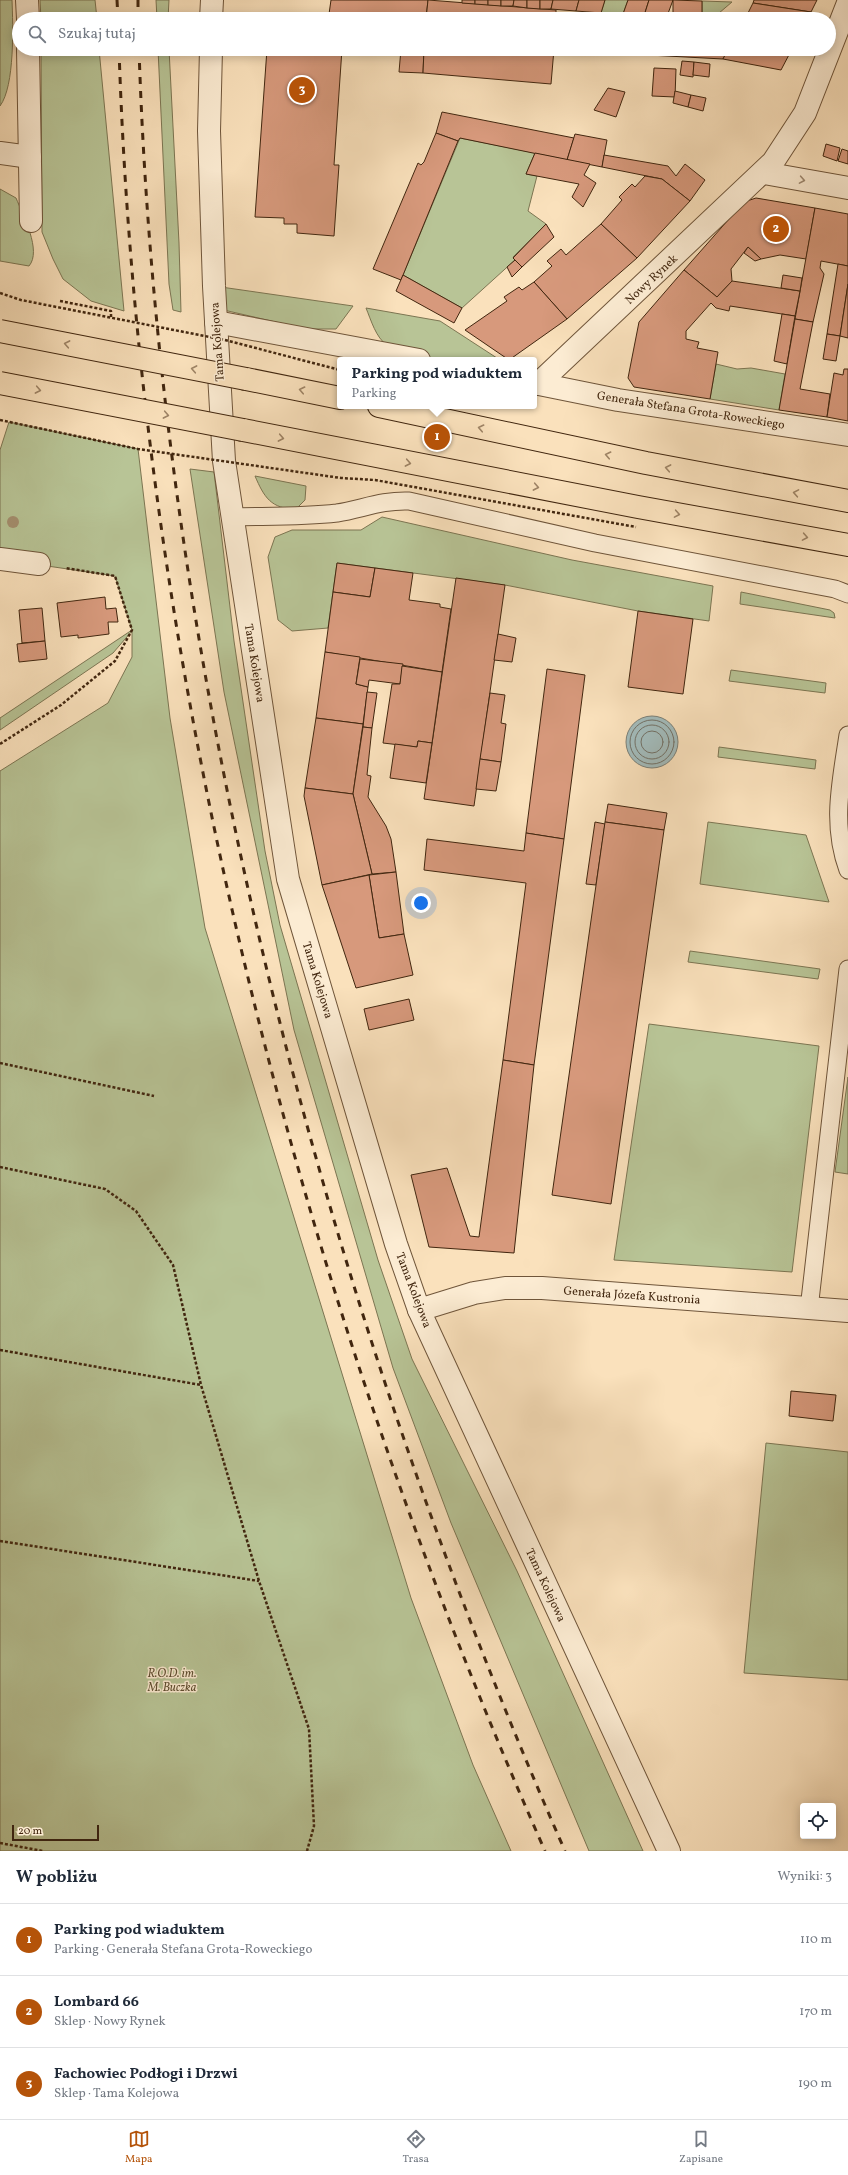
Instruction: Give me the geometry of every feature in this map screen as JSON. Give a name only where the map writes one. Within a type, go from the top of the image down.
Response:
[{"type":"main road","points":[[0,331],[337,397]]},
{"type":"main road","points":[[0,383],[637,517],[848,545]]},
{"type":"main road","points":[[393,409],[646,463],[848,501]]},
{"type":"street","points":[[27,0],[28,12]]},
{"type":"street","points":[[211,12],[212,0]]},
{"type":"street","name":"Nowy Rynek","points":[[836,34],[848,3]]},
{"type":"street","points":[[28,56],[31,221]]},
{"type":"street","name":"Tama Kolejowa","points":[[211,56],[209,131],[216,322],[224,461],[288,879],[396,1244],[420,1310],[669,1851]]},
{"type":"street","name":"Nowy Rynek","points":[[537,382],[764,173],[782,151],[805,113],[827,56]]},
{"type":"street","points":[[0,153],[30,157]]},
{"type":"street","points":[[764,173],[848,188]]},
{"type":"street","points":[[216,322],[403,357]]},
{"type":"street","name":"Generała Stefana Grota-Roweckiego","points":[[537,383],[618,400],[848,435]]},
{"type":"street","points":[[0,560],[39,564]]},
{"type":"street","name":"Generała Józefa Kustronia","points":[[420,1310],[474,1293],[505,1288],[542,1288],[848,1311]]},
{"type":"lane","points":[[232,516],[316,515],[351,511],[391,500],[409,501],[595,544],[835,589],[848,594]]},
{"type":"lane","points":[[848,735],[838,822],[838,837],[848,870]]},
{"type":"lane","points":[[808,1309],[848,969]]},
{"type":"path","points":[[0,293],[21,300],[225,340],[337,369]]},
{"type":"path","points":[[60,301],[111,311],[110,318]]},
{"type":"path","points":[[0,420],[138,449],[341,478],[375,480],[637,517]]},
{"type":"path","points":[[0,744],[61,705],[115,661],[132,630],[115,576],[39,564]]},
{"type":"path","points":[[0,1063],[154,1096]]},
{"type":"path","points":[[0,1167],[105,1189],[136,1211],[173,1265],[201,1385],[258,1581],[309,1729],[314,1826],[307,1851]]},
{"type":"path","points":[[0,1350],[201,1385]]},
{"type":"path","points":[[0,1541],[258,1581]]},
{"type":"path","points":[[0,1843],[43,1851]]},
{"type":"green space","points":[[0,0],[12,0],[11,70],[5,97],[0,106]]},
{"type":"green space","points":[[40,0],[95,0],[96,12],[41,12]]},
{"type":"green space","points":[[156,0],[169,0],[168,12],[157,12]]},
{"type":"green space","points":[[605,0],[628,0],[624,12],[601,12]]},
{"type":"green space","points":[[702,1],[732,2],[720,12],[702,12]]},
{"type":"green space","points":[[41,56],[100,56],[124,311],[91,301],[63,279],[42,232]]},
{"type":"green space","points":[[158,56],[169,56],[181,312],[173,310],[169,284]]},
{"type":"green space","points":[[460,138],[535,153],[526,174],[537,176],[528,211],[546,224],[513,257],[515,260],[462,308],[403,275]]},
{"type":"green space","points":[[0,189],[16,198],[27,223],[33,251],[29,266],[0,261]]},
{"type":"green space","points":[[214,286],[353,306],[336,329],[306,329],[215,308]]},
{"type":"green space","points":[[366,308],[440,321],[495,357],[413,357],[387,345],[383,342],[374,328]]},
{"type":"green space","points":[[716,364],[737,369],[751,368],[785,374],[779,410],[710,399]]},
{"type":"green space","name":"R.O.D. im. M. Buczka","points":[[9,422],[138,449],[170,718],[205,928],[411,1598],[473,1765],[511,1851],[0,1851],[0,771],[108,703],[132,657],[132,631],[113,653],[0,730],[0,718],[132,630],[115,576],[0,559],[0,450]]},
{"type":"green space","points":[[190,469],[214,472],[234,641],[265,851],[280,925],[378,1260],[412,1359],[517,1571],[643,1851],[589,1851],[451,1523],[393,1368],[294,1030],[224,692]]},
{"type":"green space","points":[[255,476],[306,486],[305,500],[296,509],[280,507],[265,496]]},
{"type":"green space","points":[[382,517],[572,560],[713,586],[709,621],[638,611],[505,585],[337,563],[328,628],[292,631],[278,620],[268,557],[275,537],[292,530],[361,530]]},
{"type":"green space","points":[[741,592],[830,610],[834,613],[835,618],[740,604]]},
{"type":"green space","points":[[731,670],[826,683],[825,693],[729,681]]},
{"type":"green space","points":[[719,747],[816,760],[815,769],[718,757]]},
{"type":"green space","points":[[708,822],[806,835],[829,902],[700,884]]},
{"type":"green space","points":[[690,951],[820,969],[818,979],[688,962]]},
{"type":"green space","points":[[649,1024],[819,1046],[792,1272],[614,1260]]},
{"type":"green space","points":[[848,1077],[848,1174],[835,1172]]},
{"type":"green space","points":[[766,1443],[848,1452],[848,1680],[744,1673]]},
{"type":"water","points":[[652,716],[662,718],[670,724],[676,732],[678,742],[676,752],[670,760],[662,766],[652,768],[642,766],[634,760],[628,752],[626,742],[628,732],[634,724],[642,718]]},
{"type":"building","points":[[331,0],[428,0],[427,12],[329,12]]},
{"type":"building","points":[[428,0],[556,10],[556,12],[427,12]]},
{"type":"building","points":[[462,0],[475,0],[475,4],[462,3]]},
{"type":"building","points":[[475,0],[488,0],[488,5],[475,4]]},
{"type":"building","points":[[488,0],[501,0],[501,6],[488,5]]},
{"type":"building","points":[[501,0],[514,0],[513,6],[501,6]]},
{"type":"building","points":[[514,0],[527,0],[527,8],[513,6]]},
{"type":"building","points":[[527,0],[540,0],[540,9],[527,8]]},
{"type":"building","points":[[540,0],[553,0],[551,9],[540,9]]},
{"type":"building","points":[[553,0],[579,0],[576,11],[551,9]]},
{"type":"building","points":[[579,0],[605,0],[601,12],[576,11]]},
{"type":"building","points":[[628,0],[649,0],[645,12],[624,12]]},
{"type":"building","points":[[649,0],[673,0],[669,12],[645,12]]},
{"type":"building","points":[[673,0],[702,1],[702,12],[673,12]]},
{"type":"building","points":[[754,0],[817,0],[811,12],[753,3]]},
{"type":"building","points":[[753,3],[811,12],[748,12]]},
{"type":"building","points":[[266,56],[342,56],[334,165],[339,165],[334,236],[297,233],[297,224],[284,224],[284,218],[255,217]]},
{"type":"building","points":[[400,56],[424,56],[423,73],[399,72]]},
{"type":"building","points":[[424,56],[553,56],[551,84],[423,73]]},
{"type":"building","points":[[667,56],[725,56],[723,59]]},
{"type":"building","points":[[724,56],[788,56],[781,70],[723,59]]},
{"type":"building","points":[[682,61],[694,62],[693,77],[680,75]]},
{"type":"building","points":[[694,62],[710,64],[709,77],[693,75]]},
{"type":"building","points":[[654,68],[676,69],[675,97],[652,96]]},
{"type":"building","points":[[608,88],[625,92],[616,117],[594,110]]},
{"type":"building","points":[[675,91],[691,95],[688,107],[673,103]]},
{"type":"building","points":[[691,95],[706,98],[703,111],[688,107]]},
{"type":"building","points":[[442,112],[574,138],[567,160],[460,138],[458,141],[436,133]]},
{"type":"building","points":[[436,133],[458,141],[401,280],[373,269],[418,163],[421,165],[424,162]]},
{"type":"building","points":[[575,134],[607,140],[602,167],[567,160]]},
{"type":"building","points":[[826,144],[840,148],[837,161],[823,156]]},
{"type":"building","points":[[842,149],[848,151],[848,164],[838,161]]},
{"type":"building","points":[[535,153],[590,164],[584,175],[596,183],[583,207],[572,197],[579,184],[526,174]]},
{"type":"building","points":[[604,155],[668,166],[676,176],[685,164],[705,180],[690,201],[662,179],[602,167]]},
{"type":"building","points":[[645,176],[662,179],[690,201],[637,258],[601,224],[622,200],[619,197],[632,184],[635,187]]},
{"type":"building","points":[[756,198],[815,208],[806,259],[780,255],[761,259],[748,247],[731,269],[732,281],[717,297],[684,270],[744,202]]},
{"type":"building","points":[[815,208],[848,214],[848,266],[821,261],[820,268],[824,274],[813,322],[795,319]]},
{"type":"building","points":[[546,224],[554,237],[522,267],[513,258]]},
{"type":"building","points":[[601,224],[637,258],[567,319],[534,282],[552,266],[547,261],[561,249],[566,255]]},
{"type":"building","points":[[748,247],[761,259],[755,261],[744,253]]},
{"type":"building","points":[[515,260],[522,267],[512,277],[507,267]]},
{"type":"building","points":[[838,264],[848,266],[848,284],[840,336],[827,334]]},
{"type":"building","points":[[684,270],[717,297],[732,281],[800,291],[795,316],[730,306],[729,311],[716,308],[711,303],[686,331],[686,339],[699,342],[697,348],[718,352],[710,399],[634,387],[628,378],[639,322]]},
{"type":"building","points":[[403,275],[462,308],[454,323],[396,291]]},
{"type":"building","points":[[783,275],[802,278],[800,291],[781,288]]},
{"type":"building","points":[[534,282],[567,319],[513,357],[505,357],[465,330],[507,301],[504,297],[519,287],[522,290]]},
{"type":"building","points":[[848,284],[848,338],[840,336]]},
{"type":"building","points":[[782,314],[795,316],[787,364],[774,361]]},
{"type":"building","points":[[795,319],[813,322],[800,389],[830,394],[827,417],[779,410]]},
{"type":"building","points":[[827,334],[840,336],[836,361],[823,359]]},
{"type":"building","points":[[844,369],[848,369],[848,421],[827,417],[834,373],[843,375]]},
{"type":"building","points":[[337,563],[375,568],[370,597],[333,592]]},
{"type":"building","points":[[375,568],[413,573],[409,600],[440,604],[440,607],[451,609],[442,672],[325,652],[333,592],[370,597]]},
{"type":"building","points":[[456,578],[505,585],[474,806],[424,799]]},
{"type":"building","points":[[105,597],[106,609],[116,608],[118,622],[108,622],[109,634],[78,638],[78,635],[61,637],[57,603]]},
{"type":"building","points":[[42,608],[45,641],[22,643],[19,610]]},
{"type":"building","points":[[638,611],[693,619],[683,694],[628,687]]},
{"type":"building","points":[[498,634],[516,638],[512,662],[494,660]]},
{"type":"building","points":[[45,641],[47,659],[19,662],[17,644]]},
{"type":"building","points":[[325,652],[360,657],[356,684],[368,687],[363,724],[316,718]]},
{"type":"building","points":[[360,659],[403,664],[400,684],[369,680],[368,687],[356,684]]},
{"type":"building","points":[[402,666],[442,672],[432,743],[418,741],[417,747],[383,743],[392,684],[400,684]]},
{"type":"building","points":[[547,669],[585,675],[564,839],[526,833]]},
{"type":"building","points":[[367,692],[377,693],[372,728],[363,727]]},
{"type":"building","points":[[490,693],[505,695],[501,723],[506,724],[501,762],[480,759]]},
{"type":"building","points":[[316,718],[363,724],[353,794],[305,788]]},
{"type":"building","points":[[363,727],[372,728],[367,775],[371,776],[368,797],[386,826],[391,839],[396,872],[372,874],[353,794]]},
{"type":"building","points":[[418,741],[432,743],[426,783],[390,778],[395,744],[417,747]]},
{"type":"building","points":[[480,759],[501,762],[496,791],[476,789]]},
{"type":"building","points":[[305,788],[353,794],[372,874],[322,885],[304,796]]},
{"type":"building","points":[[608,804],[667,813],[664,830],[605,822]]},
{"type":"building","points":[[595,822],[605,824],[596,885],[586,884]]},
{"type":"building","points":[[605,822],[664,830],[611,1204],[552,1195]]},
{"type":"building","points":[[526,833],[564,839],[534,1065],[503,1060],[526,883],[424,870],[427,839],[524,851]]},
{"type":"building","points":[[396,872],[404,934],[379,938],[369,875]]},
{"type":"building","points":[[369,875],[379,938],[404,934],[413,975],[356,988],[322,885]]},
{"type":"building","points":[[409,999],[414,1020],[369,1030],[364,1009]]},
{"type":"building","points":[[503,1060],[534,1065],[514,1253],[429,1247],[411,1175],[447,1168],[470,1236],[479,1237]]},
{"type":"building","points":[[791,1391],[836,1395],[833,1421],[789,1416]]},
{"type":"railway","points":[[117,0],[118,12]]},
{"type":"railway","points":[[138,0],[138,12]]},
{"type":"railway","points":[[119,56],[133,280],[159,511],[197,741],[246,970],[306,1196],[376,1419],[456,1637],[545,1851]]},
{"type":"railway","points":[[139,56],[153,280],[179,511],[217,741],[267,970],[327,1196],[397,1419],[477,1637],[565,1851]]},
{"type":"place","name":"Fachowiec Podłogi i Drzwi","points":[[302,90]]},
{"type":"place","name":"Lombard 66","points":[[776,229]]},
{"type":"place","name":"Parking pod wiaduktem","points":[[437,437]]}]
